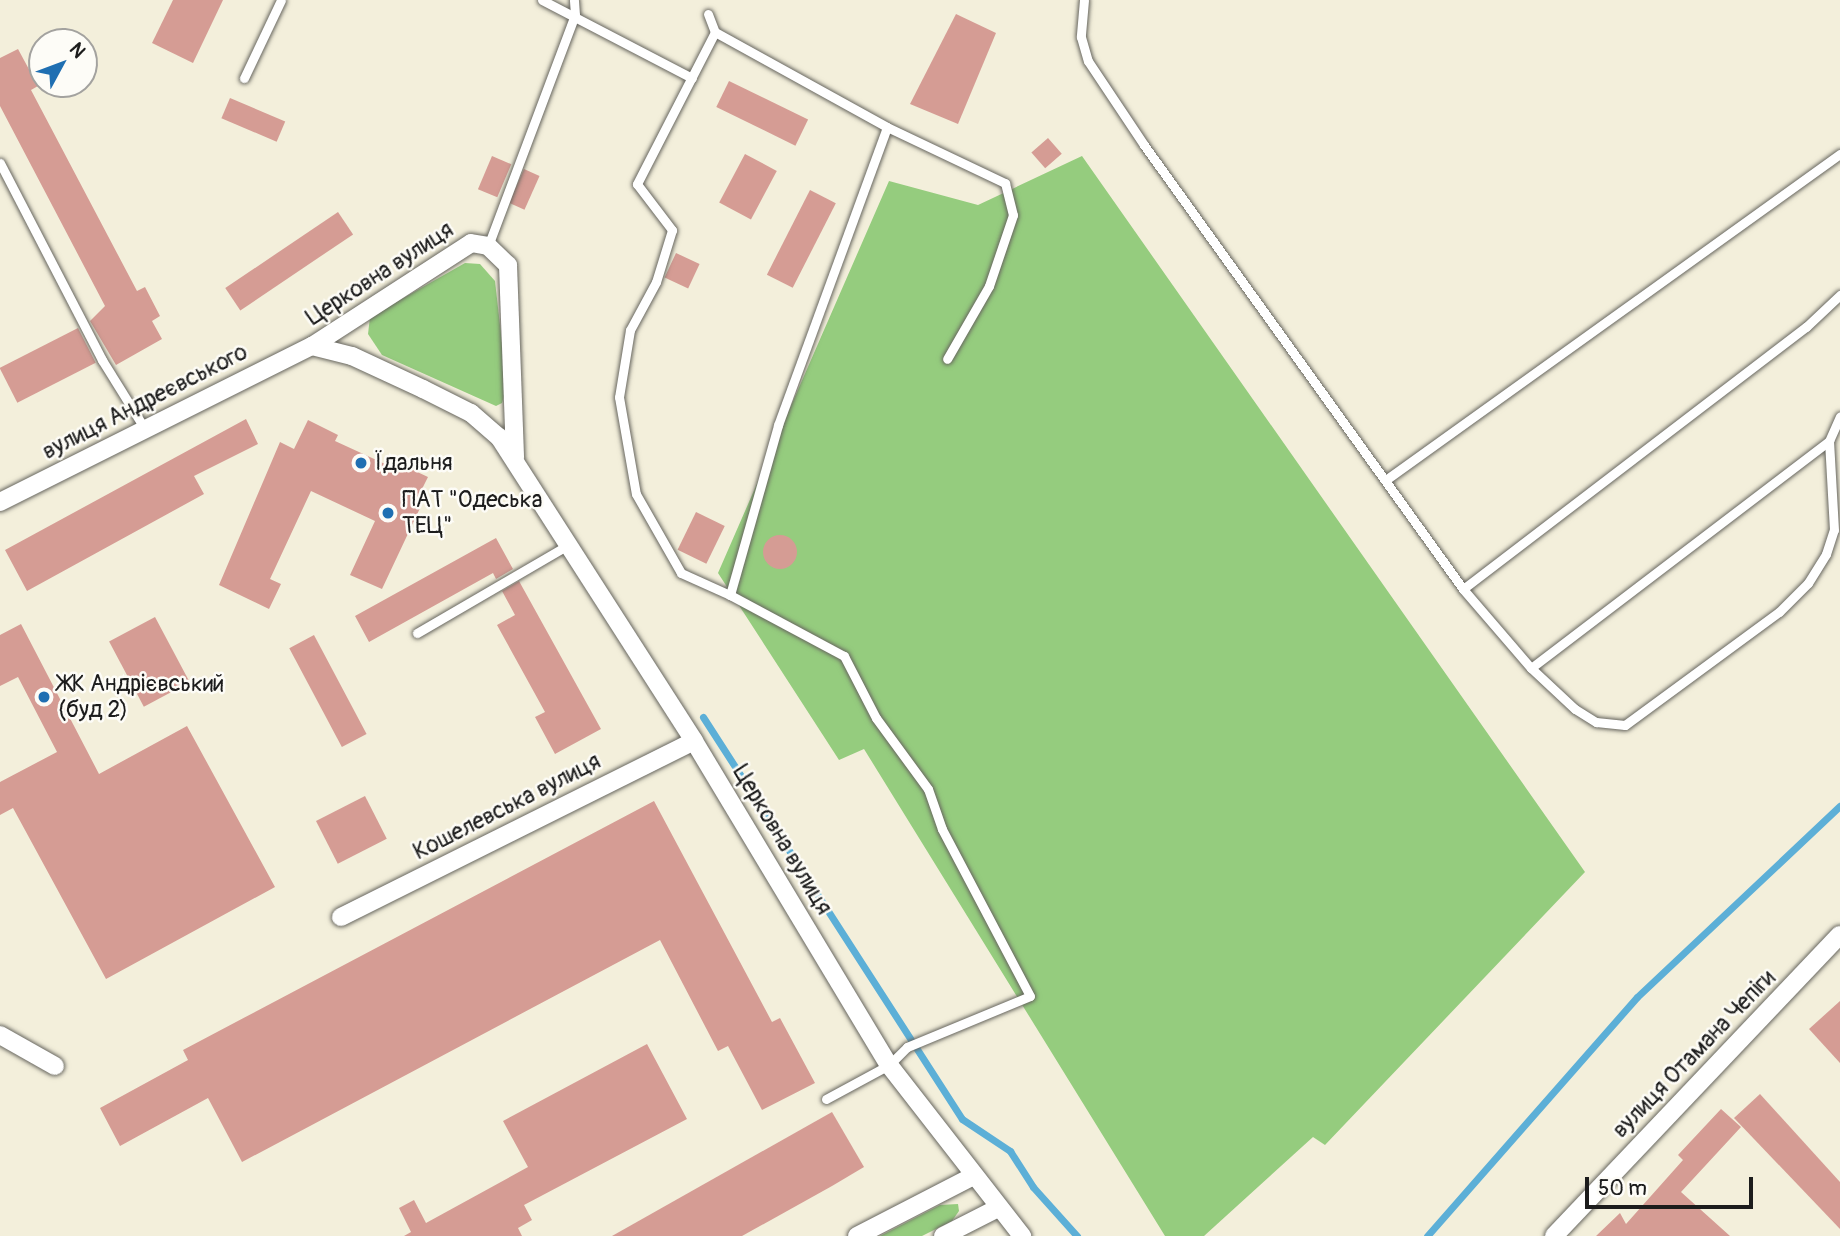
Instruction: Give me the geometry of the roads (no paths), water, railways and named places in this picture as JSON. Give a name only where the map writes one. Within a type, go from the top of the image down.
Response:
[{"type":"street","name":"Церковна вулиця","points":[[312,346],[451,252],[471,243],[488,246],[504,258],[510,279],[515,458]]},
{"type":"street","name":"Церковна вулиця","points":[[312,346],[352,356],[471,413],[515,458],[694,741],[889,1065],[996,1209],[1022,1236]]},
{"type":"street","name":"вулиця Андреєвського","points":[[0,502],[312,346]]},
{"type":"street","name":"Кошелевська вулиця","points":[[341,917],[694,741]]},
{"type":"street","name":"вулиця Отамана Чепіги","points":[[1554,1236],[1840,936]]},
{"type":"street","points":[[0,1035],[55,1066]]},
{"type":"street","points":[[857,1236],[973,1176]]},
{"type":"street","points":[[943,1236],[996,1209]]},
{"type":"lane","points":[[244,78],[281,0]]},
{"type":"lane","points":[[542,0],[691,78]]},
{"type":"lane","points":[[488,246],[575,15],[574,0]]},
{"type":"lane","points":[[1084,0],[1081,37],[1088,61],[1463,589],[1531,668],[1575,709],[1596,722],[1625,725],[1779,612],[1808,583],[1826,554],[1834,530],[1829,441],[1840,416]]},
{"type":"lane","points":[[708,14],[715,32],[887,127],[1005,183],[1013,215],[989,286],[947,359]]},
{"type":"lane","points":[[715,32],[637,184],[672,230],[656,282],[630,330],[618,397],[636,494],[681,573],[730,595],[844,656],[876,718],[928,789],[942,829],[1030,996],[907,1047],[889,1065],[827,1099]]},
{"type":"lane","points":[[730,595],[778,425],[887,127]]},
{"type":"lane","points":[[1387,479],[1840,154]]},
{"type":"lane","points":[[0,163],[102,360],[145,429]]},
{"type":"lane","points":[[1463,589],[1806,327],[1840,295]]},
{"type":"lane","points":[[1531,668],[1829,441]]},
{"type":"lane","points":[[417,633],[570,544]]},
{"type":"waterway","points":[[703,717],[962,1119],[1010,1151],[1033,1187],[1077,1236]]},
{"type":"waterway","points":[[1427,1236],[1637,997],[1840,806]]},
{"type":"place","name":"Їдальня","points":[[361,463]]},
{"type":"place","name":"ПАТ \"Одеська ТЕЦ\"","points":[[388,513]]},
{"type":"place","name":"ЖК Андрієвський (буд 2)","points":[[44,697]]}]
